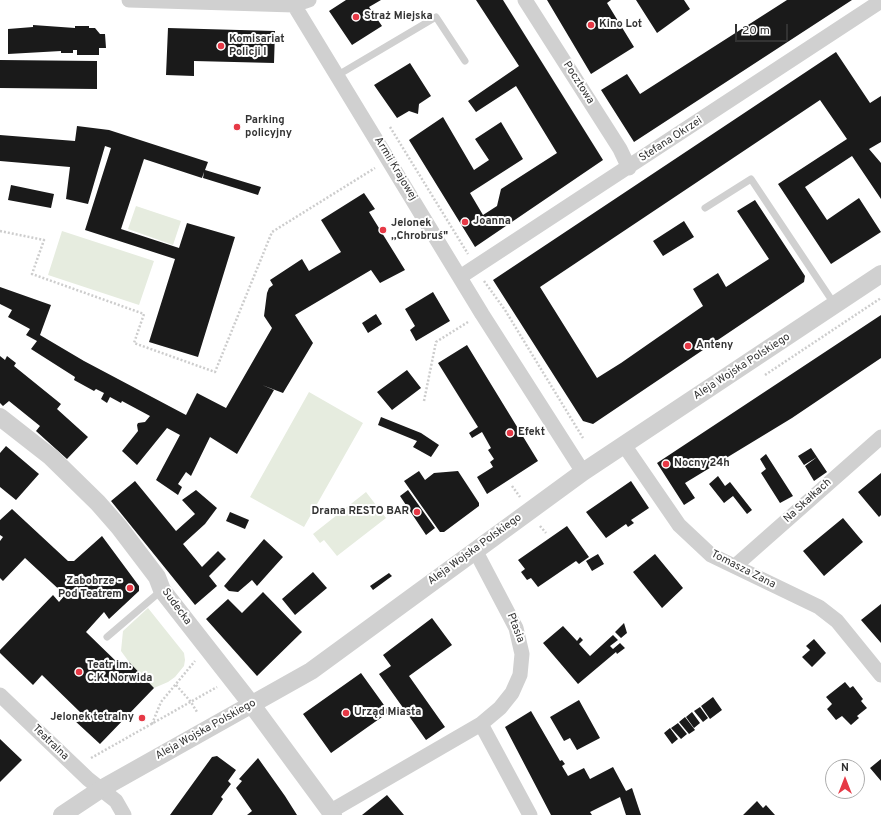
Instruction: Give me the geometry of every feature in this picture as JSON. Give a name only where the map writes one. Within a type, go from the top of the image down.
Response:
[{"type":"street","points":[[129,0],[293,2],[309,0]]},
{"type":"street","name":"Pocztowa","points":[[525,0],[620,149],[629,168]]},
{"type":"street","name":"Stefana Okrzei","points":[[460,277],[629,168],[881,1]]},
{"type":"street","name":"Armii Krajowej","points":[[293,2],[482,314],[583,472]]},
{"type":"street","name":"Aleja Wojska Polskiego","points":[[62,815],[101,789],[206,728],[252,705],[311,671],[583,472],[881,274]]},
{"type":"street","name":"Sudecka","points":[[0,418],[51,457],[98,503],[119,527],[157,577],[162,590],[252,705],[332,813]]},
{"type":"street","name":"Na Skałkach","points":[[735,566],[881,437]]},
{"type":"street","name":"Tomasza Zana","points":[[624,445],[679,525],[711,555],[819,607],[837,621],[881,675]]},
{"type":"street","name":"Ptasia","points":[[332,813],[481,724],[500,708],[512,693],[520,675],[522,654],[516,628],[475,550]]},
{"type":"street","name":"Teatralna","points":[[0,695],[88,779],[116,801],[124,815]]},
{"type":"street","points":[[481,724],[530,815]]},
{"type":"lane","points":[[338,75],[436,17],[465,61]]},
{"type":"lane","points":[[705,208],[751,179],[835,305]]},
{"type":"lane","points":[[107,636],[162,590]]},
{"type":"path","points":[[386,121],[468,255]]},
{"type":"path","points":[[0,231],[44,240],[32,274],[144,314],[134,343],[216,372],[272,232],[388,159]]},
{"type":"path","points":[[482,277],[505,310],[583,438]]},
{"type":"path","points":[[424,400],[436,342],[482,314]]},
{"type":"path","points":[[512,486],[521,500]]},
{"type":"path","points":[[537,521],[546,533]]},
{"type":"path","points":[[152,725],[161,702],[192,666],[195,661],[193,657]]},
{"type":"path","points":[[176,685],[191,702],[197,712]]},
{"type":"path","points":[[90,759],[152,725],[219,685]]},
{"type":"shaded area","points":[[136,206],[181,221],[173,245],[128,229]]},
{"type":"shaded area","points":[[62,231],[154,261],[139,305],[48,275]]},
{"type":"shaded area","points":[[309,392],[363,423],[304,527],[250,497]]},
{"type":"shaded area","points":[[366,492],[386,518],[337,556],[324,540],[320,543],[313,534]]},
{"type":"shaded area","points":[[148,608],[184,653],[185,660],[184,666],[175,677],[154,688],[129,662],[121,651],[123,631]]},
{"type":"building","points":[[346,0],[381,0],[369,7],[382,26],[352,45],[329,11]]},
{"type":"building","points":[[476,0],[503,0],[603,160],[475,247],[409,140],[443,117],[474,170],[489,160],[475,139],[501,122],[523,159],[470,193],[483,215],[497,206],[501,189],[557,153],[516,86],[476,112],[468,101],[519,66]]},
{"type":"building","name":"Kino Lot","points":[[547,0],[611,0],[607,3],[634,47],[591,74]]},
{"type":"building","points":[[636,0],[684,0],[690,9],[657,33]]},
{"type":"building","points":[[787,0],[852,0],[634,142],[601,90],[627,74],[640,94]]},
{"type":"building","points":[[33,25],[75,28],[75,26],[89,26],[89,28],[95,28],[100,34],[105,34],[106,48],[99,48],[99,55],[77,55],[77,50],[73,50],[73,53],[61,53],[61,51],[8,54],[8,29],[33,27]]},
{"type":"building","name":"Komisariat Policji I","points":[[168,28],[275,31],[274,63],[194,61],[194,76],[166,75]]},
{"type":"building","points":[[836,52],[870,103],[881,96],[881,142],[869,149],[881,163],[881,199],[852,156],[805,187],[827,220],[859,198],[881,232],[831,264],[778,184],[847,139],[820,100],[540,287],[597,378],[703,306],[693,289],[718,273],[726,287],[769,259],[737,211],[755,200],[805,276],[804,282],[593,424],[583,421],[493,280]]},
{"type":"building","points":[[0,60],[97,61],[97,89],[0,88]]},
{"type":"building","points":[[410,63],[431,96],[419,104],[418,114],[409,111],[397,118],[374,85]]},
{"type":"building","points":[[77,126],[109,130],[208,162],[205,170],[261,187],[258,195],[203,178],[204,172],[202,178],[144,159],[121,229],[179,248],[187,223],[235,237],[198,357],[149,342],[175,259],[85,230],[111,148],[105,146],[88,204],[66,199],[70,167],[0,161],[0,135],[75,141]]},
{"type":"building","points":[[11,185],[54,194],[51,208],[8,200]]},
{"type":"building","points":[[364,193],[375,209],[369,212],[405,270],[380,283],[371,270],[295,315],[313,343],[283,393],[262,385],[274,390],[237,454],[210,437],[191,476],[186,472],[178,484],[182,487],[178,495],[156,480],[180,435],[167,428],[137,465],[122,451],[138,431],[138,423],[145,422],[150,416],[122,401],[121,403],[110,397],[107,403],[101,399],[104,393],[96,389],[94,391],[74,380],[75,377],[31,349],[37,341],[26,335],[30,329],[8,317],[12,310],[0,304],[0,287],[51,305],[40,335],[84,361],[186,415],[197,393],[226,408],[272,328],[264,316],[267,293],[269,288],[273,285],[270,280],[302,259],[309,271],[341,252],[321,220]]},
{"type":"building","points":[[684,221],[694,237],[663,256],[653,241]]},
{"type":"building","points":[[433,292],[450,321],[416,341],[410,330],[415,326],[405,309]]},
{"type":"building","points":[[376,314],[382,324],[368,333],[362,323]]},
{"type":"building","points":[[881,315],[881,358],[792,418],[685,483],[695,498],[684,505],[657,463]]},
{"type":"building","points":[[467,345],[538,461],[487,494],[477,477],[493,467],[490,462],[494,459],[488,450],[491,448],[482,432],[472,438],[469,433],[478,427],[438,363]]},
{"type":"building","points":[[0,356],[5,360],[7,356],[16,363],[14,366],[61,404],[57,409],[88,437],[67,459],[36,431],[40,426],[9,401],[3,406],[0,403]]},
{"type":"building","points":[[407,370],[421,388],[392,410],[377,392]]},
{"type":"building","points":[[381,417],[421,433],[439,445],[431,457],[413,447],[417,441],[378,425]]},
{"type":"building","points":[[6,446],[39,474],[16,500],[0,487],[0,453]]},
{"type":"building","points":[[811,448],[817,457],[804,465],[798,456]]},
{"type":"building","points":[[766,454],[793,496],[780,503],[761,473],[766,469],[760,459]]},
{"type":"building","points":[[817,457],[827,472],[814,481],[805,466]]},
{"type":"building","points":[[419,471],[425,480],[434,473],[458,471],[479,503],[479,506],[444,532],[440,532],[404,481]]},
{"type":"building","points":[[881,473],[881,515],[879,517],[858,492]]},
{"type":"building","points":[[718,476],[725,486],[730,482],[752,510],[747,514],[733,496],[724,503],[709,484]]},
{"type":"building","points":[[135,481],[176,531],[195,514],[182,500],[196,490],[217,508],[205,524],[183,544],[202,567],[218,551],[226,559],[209,576],[217,586],[195,605],[111,501]]},
{"type":"building","points":[[631,481],[649,508],[631,520],[634,523],[628,527],[626,524],[606,538],[586,512]]},
{"type":"building","name":"Drama RESTO BAR","points":[[408,490],[435,528],[426,535],[400,496]]},
{"type":"building","name":"Teatr im. C.K. Norwida","points":[[12,509],[68,561],[74,561],[102,536],[139,586],[139,591],[109,619],[104,612],[86,632],[123,668],[129,662],[154,688],[100,744],[74,720],[81,713],[42,675],[33,685],[0,653],[0,650],[53,595],[59,602],[65,595],[25,558],[3,581],[0,578],[0,541],[3,537],[0,535],[0,520]]},
{"type":"building","points":[[230,512],[249,520],[245,529],[226,521]]},
{"type":"building","points":[[843,518],[863,542],[824,576],[803,551]]},
{"type":"building","points":[[567,526],[589,557],[579,564],[576,561],[538,587],[531,578],[527,580],[521,572],[525,569],[518,560]]},
{"type":"building","points":[[264,539],[283,557],[257,586],[252,580],[238,592],[229,591],[224,586]]},
{"type":"building","points":[[598,554],[604,564],[592,571],[586,561]]},
{"type":"building","points":[[655,554],[683,588],[662,608],[633,572]]},
{"type":"building","points":[[313,572],[327,588],[295,615],[282,599]]},
{"type":"building","points":[[389,573],[392,576],[373,590],[370,586]]},
{"type":"building","points":[[263,592],[302,632],[257,676],[206,619],[228,599],[242,613]]},
{"type":"building","points":[[881,604],[881,643],[861,620]]},
{"type":"building","points":[[432,618],[452,645],[409,676],[445,727],[426,740],[379,674],[391,666],[383,655]]},
{"type":"building","points":[[624,623],[627,633],[621,638],[615,632]]},
{"type":"building","points":[[563,626],[577,641],[580,637],[583,640],[579,644],[590,656],[613,635],[618,640],[610,646],[613,649],[620,643],[625,648],[617,654],[616,652],[578,684],[543,643]]},
{"type":"building","points":[[814,639],[826,653],[812,667],[802,657],[810,650],[806,646]]},
{"type":"building","name":"Urząd Miasta","points":[[361,673],[389,712],[331,753],[303,714]]},
{"type":"building","points":[[845,682],[850,688],[853,686],[863,699],[861,701],[867,708],[857,716],[859,718],[851,725],[842,716],[836,720],[827,709],[832,704],[826,697]]},
{"type":"building","points":[[713,697],[722,710],[710,719],[701,706]]},
{"type":"building","points":[[579,700],[600,738],[577,750],[570,738],[564,741],[550,717]]},
{"type":"building","points":[[700,707],[708,718],[703,722],[694,711]]},
{"type":"building","points":[[531,711],[560,761],[562,760],[565,764],[562,766],[568,776],[584,768],[590,779],[613,767],[626,791],[632,788],[641,815],[626,815],[620,797],[590,812],[592,815],[551,815],[505,727]]},
{"type":"building","points":[[692,712],[700,723],[694,728],[686,717]]},
{"type":"building","points":[[685,717],[695,730],[689,734],[679,722]]},
{"type":"building","points":[[678,723],[687,734],[681,739],[671,728]]},
{"type":"building","points":[[670,728],[678,739],[672,744],[664,733]]},
{"type":"building","points":[[0,739],[22,760],[0,782]]},
{"type":"building","points":[[217,756],[236,770],[228,781],[231,784],[221,797],[223,799],[212,815],[170,815],[212,757]]},
{"type":"building","points":[[258,758],[297,815],[247,815],[252,811],[236,788],[242,781],[239,779]]},
{"type":"building","points":[[881,759],[881,781],[870,768]]},
{"type":"building","points":[[387,795],[404,815],[362,815]]},
{"type":"building","points":[[757,801],[763,808],[766,805],[775,815],[743,815]]},
{"type":"place","name":"Straż Miejska","points":[[356,17]]},
{"type":"place","name":"Kino Lot","points":[[591,25]]},
{"type":"place","name":"Komisariat Policji I","points":[[221,46]]},
{"type":"place","name":"Parking policyjny","points":[[237,127]]},
{"type":"place","name":"Joanna","points":[[465,222]]},
{"type":"place","name":"Jelonek ,,Chrobruś\"","points":[[383,230]]},
{"type":"place","name":"Anteny","points":[[688,346]]},
{"type":"place","name":"Efekt","points":[[510,433]]},
{"type":"place","name":"Nocny 24h","points":[[666,464]]},
{"type":"place","name":"Drama RESTO BAR","points":[[417,512]]},
{"type":"place","name":"Zabobrze - Pod Teatrem","points":[[130,588]]},
{"type":"place","name":"Teatr im. C.K. Norwida","points":[[79,672]]},
{"type":"place","name":"Urząd Miasta","points":[[346,713]]},
{"type":"place","name":"Jelonek tetralny","points":[[142,718]]}]
